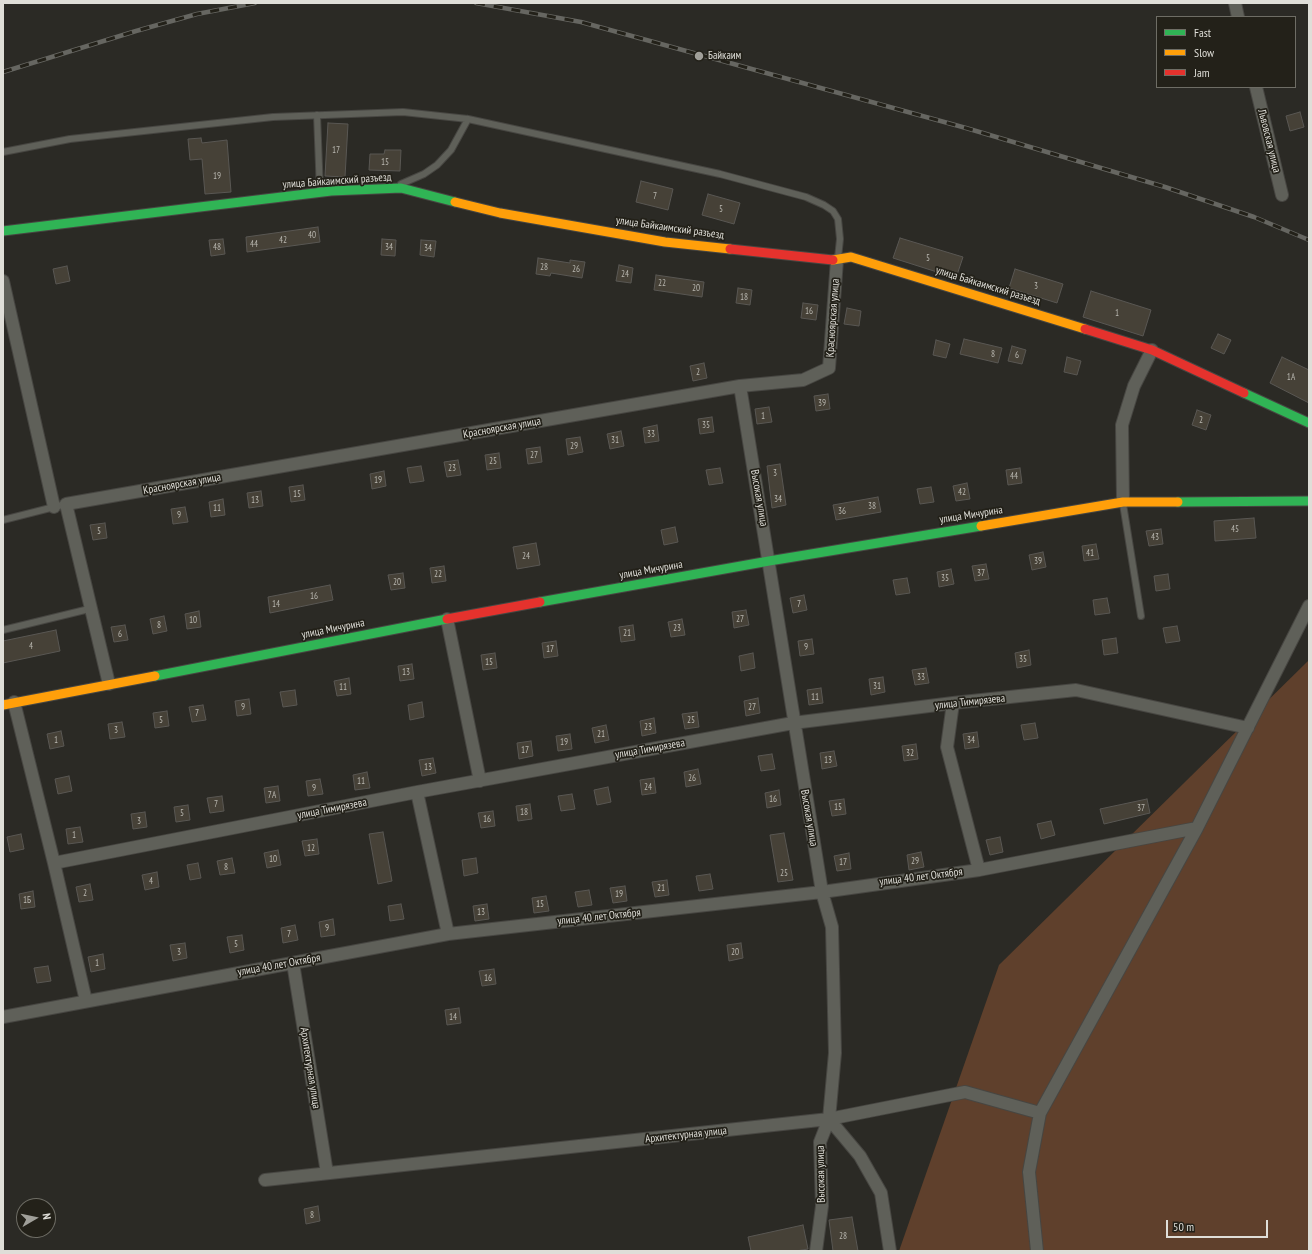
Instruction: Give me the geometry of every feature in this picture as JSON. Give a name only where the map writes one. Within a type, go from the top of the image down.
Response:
[{"type":"street","points":[[1235,3],[1238,16]]},
{"type":"street","name":"Львовская улица","points":[[1256,88],[1282,195]]},
{"type":"street","name":"улица Байкаимский разъезд","points":[[3,231],[320,192],[401,188],[500,213],[665,242],[837,260],[851,257],[1152,350],[1309,423]]},
{"type":"street","name":"Красноярская улица","points":[[66,504],[740,386],[802,380],[829,368],[837,260]]},
{"type":"street","points":[[3,281],[54,507]]},
{"type":"street","points":[[1123,502],[1122,425],[1134,386],[1152,350]]},
{"type":"street","name":"Высокая улица","points":[[740,386],[822,892],[832,927],[835,1053],[829,1119],[820,1142],[822,1206],[816,1251]]},
{"type":"street","name":"улица Мичурина","points":[[8,703],[769,561],[1123,502],[1309,501]]},
{"type":"street","points":[[66,504],[109,684]]},
{"type":"street","points":[[1037,1251],[1029,1172],[1040,1112],[1197,828],[1309,606]]},
{"type":"street","points":[[447,620],[480,781]]},
{"type":"street","name":"улица Тимирязева","points":[[54,863],[417,792],[794,723],[953,703],[1076,690],[1248,728]]},
{"type":"street","points":[[8,703],[54,863],[86,1001]]},
{"type":"street","points":[[953,703],[947,747],[979,870]]},
{"type":"street","points":[[417,792],[448,934]]},
{"type":"street","name":"улица 40 лет Октября","points":[[3,1016],[448,934],[822,892],[979,870],[1197,828]]},
{"type":"street","name":"Архитектурная улица","points":[[293,963],[327,1173]]},
{"type":"street","name":"Архитектурная улица","points":[[265,1180],[829,1119],[965,1092],[1040,1112]]},
{"type":"street","points":[[829,1119],[860,1156],[881,1193],[890,1251]]},
{"type":"lane","points":[[3,152],[70,139],[273,117],[403,112],[468,119],[720,174],[806,197],[833,211],[838,219],[840,239],[837,260]]},
{"type":"lane","points":[[317,115],[320,192]]},
{"type":"lane","points":[[390,188],[424,174],[437,165],[451,150],[468,119]]},
{"type":"lane","points":[[1123,502],[1141,616]]},
{"type":"lane","points":[[3,520],[66,504]]},
{"type":"lane","points":[[3,630],[85,610]]},
{"type":"shaded area","points":[[1309,660],[1309,1251],[899,1251],[999,965]]},
{"type":"building","points":[[1300,112],[1304,127],[1290,131],[1286,116]]},
{"type":"building","points":[[328,123],[348,124],[345,177],[325,176]]},
{"type":"building","points":[[201,138],[202,143],[227,140],[231,192],[205,194],[202,159],[190,160],[188,139]]},
{"type":"building","points":[[385,150],[401,150],[400,171],[369,170],[370,154],[384,154]]},
{"type":"building","points":[[641,181],[673,189],[668,210],[636,202]]},
{"type":"building","points":[[708,194],[740,203],[734,224],[702,215]]},
{"type":"building","points":[[318,227],[320,242],[247,252],[246,237]]},
{"type":"building","points":[[900,238],[963,257],[956,278],[893,258]]},
{"type":"building","points":[[223,239],[225,254],[211,256],[209,240]]},
{"type":"building","points":[[382,239],[396,240],[395,256],[381,255]]},
{"type":"building","points":[[421,240],[436,241],[434,257],[420,255]]},
{"type":"building","points":[[538,258],[570,263],[570,260],[585,262],[582,278],[551,273],[550,276],[536,274]]},
{"type":"building","points":[[619,265],[633,268],[631,283],[616,281]]},
{"type":"building","points":[[67,266],[70,281],[56,284],[53,269]]},
{"type":"building","points":[[1015,269],[1063,284],[1057,303],[1009,288]]},
{"type":"building","points":[[656,275],[704,282],[702,297],[654,290]]},
{"type":"building","points":[[738,288],[752,290],[750,305],[736,303]]},
{"type":"building","points":[[1091,291],[1151,310],[1143,336],[1083,317]]},
{"type":"building","points":[[803,303],[818,305],[816,320],[801,318]]},
{"type":"building","points":[[847,308],[861,311],[859,326],[844,324]]},
{"type":"building","points":[[1218,334],[1231,340],[1224,354],[1211,348]]},
{"type":"building","points":[[964,339],[1002,348],[998,363],[960,354]]},
{"type":"building","points":[[936,340],[950,344],[946,358],[933,355]]},
{"type":"building","points":[[1012,346],[1026,350],[1022,364],[1008,361]]},
{"type":"building","points":[[1067,357],[1081,361],[1077,375],[1064,372]]},
{"type":"building","points":[[1282,357],[1309,370],[1309,403],[1270,383]]},
{"type":"building","points":[[704,363],[707,378],[693,381],[690,366]]},
{"type":"building","points":[[828,394],[830,409],[816,411],[814,396]]},
{"type":"building","points":[[769,407],[772,422],[757,424],[755,409]]},
{"type":"building","points":[[1197,410],[1211,415],[1206,430],[1192,425]]},
{"type":"building","points":[[712,417],[714,432],[700,434],[698,419]]},
{"type":"building","points":[[657,425],[659,441],[645,443],[643,428]]},
{"type":"building","points":[[621,431],[624,446],[610,449],[607,434]]},
{"type":"building","points":[[580,437],[583,452],[568,455],[566,439]]},
{"type":"building","points":[[540,447],[542,462],[528,464],[526,449]]},
{"type":"building","points":[[499,453],[501,468],[487,470],[485,455]]},
{"type":"building","points":[[458,460],[461,475],[447,477],[444,462]]},
{"type":"building","points":[[780,464],[786,505],[772,508],[767,466]]},
{"type":"building","points":[[421,466],[424,481],[410,483],[407,468]]},
{"type":"building","points":[[720,468],[723,483],[709,485],[706,470]]},
{"type":"building","points":[[1020,468],[1022,483],[1008,485],[1006,470]]},
{"type":"building","points":[[384,471],[386,486],[372,489],[370,474]]},
{"type":"building","points":[[967,483],[970,499],[956,501],[953,486]]},
{"type":"building","points":[[303,485],[305,500],[291,502],[289,487]]},
{"type":"building","points":[[931,487],[934,502],[920,504],[917,489]]},
{"type":"building","points":[[261,491],[263,506],[249,508],[247,493]]},
{"type":"building","points":[[878,497],[881,512],[836,520],[833,505]]},
{"type":"building","points":[[223,499],[225,515],[211,517],[209,502]]},
{"type":"building","points":[[185,507],[188,522],[173,524],[171,509]]},
{"type":"building","points":[[1254,518],[1256,538],[1215,541],[1214,521]]},
{"type":"building","points":[[105,523],[107,538],[93,540],[90,525]]},
{"type":"building","points":[[675,527],[678,542],[664,545],[661,530]]},
{"type":"building","points":[[1161,529],[1163,544],[1149,546],[1146,531]]},
{"type":"building","points":[[536,543],[540,565],[517,569],[513,547]]},
{"type":"building","points":[[1096,544],[1099,559],[1084,561],[1082,546]]},
{"type":"building","points":[[1043,552],[1046,567],[1032,570],[1029,555]]},
{"type":"building","points":[[986,564],[989,579],[975,581],[972,566]]},
{"type":"building","points":[[444,566],[446,581],[432,583],[430,568]]},
{"type":"building","points":[[951,569],[954,584],[939,587],[937,572]]},
{"type":"building","points":[[403,573],[405,588],[391,590],[388,575]]},
{"type":"building","points":[[1168,574],[1170,589],[1156,591],[1154,576]]},
{"type":"building","points":[[907,578],[910,593],[896,595],[893,580]]},
{"type":"building","points":[[330,585],[333,600],[270,613],[268,597]]},
{"type":"building","points":[[804,595],[807,610],[793,613],[790,598]]},
{"type":"building","points":[[1107,598],[1110,613],[1095,615],[1093,600]]},
{"type":"building","points":[[746,610],[749,625],[734,628],[732,612]]},
{"type":"building","points":[[199,611],[201,627],[187,629],[185,614]]},
{"type":"building","points":[[164,616],[167,631],[153,634],[150,619]]},
{"type":"building","points":[[682,619],[685,635],[671,637],[668,622]]},
{"type":"building","points":[[125,625],[128,640],[114,642],[111,627]]},
{"type":"building","points":[[633,625],[635,640],[621,642],[619,627]]},
{"type":"building","points":[[1177,626],[1180,641],[1166,643],[1163,628]]},
{"type":"building","points":[[56,630],[60,651],[3,663],[3,641]]},
{"type":"building","points":[[1116,638],[1118,653],[1104,655],[1102,640]]},
{"type":"building","points":[[812,639],[814,654],[800,656],[798,641]]},
{"type":"building","points":[[556,641],[558,656],[544,658],[542,643]]},
{"type":"building","points":[[1029,650],[1031,665],[1017,668],[1015,653]]},
{"type":"building","points":[[495,653],[497,668],[483,670],[481,655]]},
{"type":"building","points":[[753,653],[755,668],[741,671],[739,656]]},
{"type":"building","points":[[412,664],[414,679],[400,681],[398,666]]},
{"type":"building","points":[[926,668],[929,683],[915,685],[912,670]]},
{"type":"building","points":[[883,677],[885,692],[871,695],[869,679]]},
{"type":"building","points":[[349,678],[351,694],[337,696],[334,681]]},
{"type":"building","points":[[821,688],[823,703],[809,705],[807,690]]},
{"type":"building","points":[[295,690],[297,705],[283,707],[280,692]]},
{"type":"building","points":[[758,698],[760,713],[746,716],[744,701]]},
{"type":"building","points":[[249,699],[251,714],[237,716],[235,701]]},
{"type":"building","points":[[422,702],[424,717],[410,720],[408,705]]},
{"type":"building","points":[[203,705],[206,720],[192,722],[189,707]]},
{"type":"building","points":[[167,711],[169,726],[155,728],[153,713]]},
{"type":"building","points":[[697,712],[699,727],[685,729],[682,714]]},
{"type":"building","points":[[654,718],[656,733],[642,736],[640,721]]},
{"type":"building","points":[[122,722],[125,737],[110,739],[108,724]]},
{"type":"building","points":[[1035,723],[1038,738],[1024,740],[1021,725]]},
{"type":"building","points":[[606,725],[609,740],[595,743],[592,728]]},
{"type":"building","points":[[61,731],[64,746],[50,749],[47,734]]},
{"type":"building","points":[[977,732],[979,747],[965,749],[963,734]]},
{"type":"building","points":[[570,734],[572,749],[558,751],[556,736]]},
{"type":"building","points":[[531,741],[533,756],[519,759],[517,743]]},
{"type":"building","points":[[916,744],[918,759],[904,761],[902,746]]},
{"type":"building","points":[[834,751],[837,766],[822,769],[820,753]]},
{"type":"building","points":[[772,754],[775,769],[761,771],[758,756]]},
{"type":"building","points":[[433,758],[436,773],[422,776],[419,760]]},
{"type":"building","points":[[698,769],[701,784],[686,787],[684,772]]},
{"type":"building","points":[[367,772],[370,788],[355,790],[353,775]]},
{"type":"building","points":[[69,776],[72,791],[58,794],[55,779]]},
{"type":"building","points":[[654,778],[656,793],[642,795],[640,780]]},
{"type":"building","points":[[320,779],[323,794],[308,796],[306,781]]},
{"type":"building","points":[[278,786],[280,801],[266,803],[264,788]]},
{"type":"building","points":[[608,787],[611,802],[597,805],[594,790]]},
{"type":"building","points":[[779,790],[781,805],[767,808],[765,793]]},
{"type":"building","points":[[572,794],[575,809],[561,811],[558,796]]},
{"type":"building","points":[[222,796],[224,811],[210,813],[207,798]]},
{"type":"building","points":[[844,799],[846,814],[832,816],[829,801]]},
{"type":"building","points":[[1147,799],[1150,813],[1104,824],[1100,809]]},
{"type":"building","points":[[530,804],[532,819],[518,821],[516,806]]},
{"type":"building","points":[[188,805],[190,820],[176,822],[174,807]]},
{"type":"building","points":[[493,811],[495,826],[481,828],[478,813]]},
{"type":"building","points":[[145,812],[147,827],[133,829],[131,814]]},
{"type":"building","points":[[1051,821],[1055,835],[1041,839],[1037,824]]},
{"type":"building","points":[[80,827],[83,842],[68,844],[66,829]]},
{"type":"building","points":[[383,832],[392,881],[378,884],[369,834]]},
{"type":"building","points":[[784,833],[793,880],[778,882],[770,835]]},
{"type":"building","points":[[21,834],[24,849],[10,852],[7,837]]},
{"type":"building","points":[[1000,837],[1003,852],[990,855],[986,840]]},
{"type":"building","points":[[317,839],[319,854],[305,856],[302,841]]},
{"type":"building","points":[[278,850],[281,865],[267,868],[264,853]]},
{"type":"building","points":[[921,852],[924,867],[909,870],[907,855]]},
{"type":"building","points":[[849,853],[851,869],[837,871],[834,856]]},
{"type":"building","points":[[232,858],[235,873],[220,875],[217,861]]},
{"type":"building","points":[[476,858],[478,873],[464,876],[462,860]]},
{"type":"building","points":[[198,863],[201,878],[190,880],[187,865]]},
{"type":"building","points":[[157,872],[159,887],[145,890],[142,875]]},
{"type":"building","points":[[710,874],[713,889],[699,891],[696,876]]},
{"type":"building","points":[[667,880],[669,895],[655,897],[652,882]]},
{"type":"building","points":[[90,884],[93,900],[79,902],[76,887]]},
{"type":"building","points":[[625,886],[627,901],[613,903],[610,888]]},
{"type":"building","points":[[589,890],[592,905],[578,907],[575,892]]},
{"type":"building","points":[[33,891],[35,907],[21,909],[19,894]]},
{"type":"building","points":[[546,896],[549,911],[534,913],[532,898]]},
{"type":"building","points":[[401,904],[404,919],[390,921],[388,906]]},
{"type":"building","points":[[487,904],[489,919],[475,921],[473,906]]},
{"type":"building","points":[[333,919],[335,935],[321,937],[319,922]]},
{"type":"building","points":[[295,925],[298,940],[283,943],[281,928]]},
{"type":"building","points":[[242,935],[244,950],[230,953],[227,937]]},
{"type":"building","points":[[185,943],[187,958],[173,961],[170,945]]},
{"type":"building","points":[[741,943],[743,958],[729,961],[727,945]]},
{"type":"building","points":[[103,954],[105,969],[91,972],[88,957]]},
{"type":"building","points":[[48,966],[51,981],[37,983],[34,968]]},
{"type":"building","points":[[494,969],[496,984],[482,986],[479,971]]},
{"type":"building","points":[[459,1008],[461,1023],[447,1025],[445,1010]]},
{"type":"building","points":[[318,1206],[320,1221],[306,1224],[304,1209]]},
{"type":"building","points":[[852,1217],[858,1251],[833,1251],[829,1220]]},
{"type":"building","points":[[803,1225],[808,1249],[796,1251],[751,1251],[748,1237]]},
{"type":"railway","points":[[3,72],[197,14],[255,3]]},
{"type":"railway","points":[[476,3],[581,22],[966,128],[1165,187],[1254,217],[1309,240]]},
{"type":"traffic: fast","points":[[3,231],[331,191],[401,188],[455,202]]},
{"type":"traffic: fast","points":[[1244,393],[1309,423]]},
{"type":"traffic: fast","points":[[1178,502],[1309,501]]},
{"type":"traffic: fast","points":[[540,602],[769,561],[981,526]]},
{"type":"traffic: fast","points":[[155,676],[447,619]]},
{"type":"traffic: slow","points":[[455,202],[500,213],[665,242],[730,249]]},
{"type":"traffic: slow","points":[[833,260],[851,257],[1085,329]]},
{"type":"traffic: slow","points":[[981,526],[1123,502],[1178,502]]},
{"type":"traffic: slow","points":[[3,705],[155,676]]},
{"type":"traffic: jam","points":[[730,249],[833,260]]},
{"type":"traffic: jam","points":[[1085,329],[1152,350],[1244,393]]},
{"type":"traffic: jam","points":[[447,619],[540,602]]},
{"type":"place","name":"Байкаим","points":[[699,56]]}]
